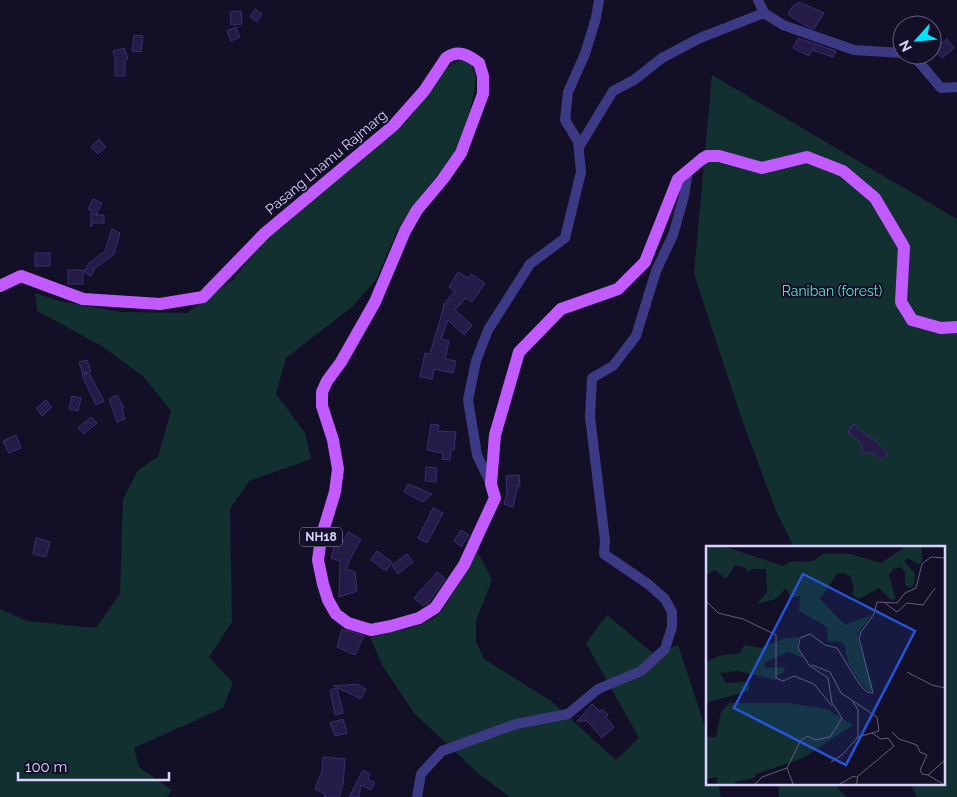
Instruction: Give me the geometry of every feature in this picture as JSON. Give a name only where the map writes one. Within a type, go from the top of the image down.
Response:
[{"type":"main road","name":"Pasang Lhamu Rajmarg","points":[[0,286],[21,276],[83,299],[160,304],[203,297],[265,233],[393,126],[424,91],[446,58],[450,55],[464,53],[479,63],[483,76],[483,94],[461,153],[409,224],[375,302],[341,362],[327,380],[322,392],[322,406],[333,440],[338,469],[335,492],[321,538],[318,560],[328,600],[336,614],[348,623],[371,630],[419,618],[435,608],[464,565],[495,498],[491,484],[495,435],[519,352],[561,309],[618,289],[645,262],[678,179],[702,159],[714,156],[762,168],[806,157],[843,171],[875,198],[904,247],[901,302],[912,320],[941,328],[957,327]]},
{"type":"street","points":[[491,484],[477,455],[468,400],[476,361],[488,330],[530,264],[565,238],[581,172],[578,141],[565,120],[568,92],[585,54],[596,18],[599,0]]},
{"type":"street","points":[[758,0],[764,13],[783,25],[854,50],[892,52]]},
{"type":"street","points":[[578,147],[613,91],[634,80],[662,58],[700,38],[764,13]]},
{"type":"street","points":[[921,65],[941,88],[957,87]]},
{"type":"street","points":[[417,797],[421,774],[442,751],[516,724],[568,714],[598,689],[641,671],[664,649],[672,627],[672,612],[665,599],[648,584],[604,554],[606,541],[590,417],[592,378],[613,366],[636,336],[656,271],[673,235],[684,196],[688,171]]},
{"type":"green space","points":[[459,61],[471,64],[476,77],[468,116],[455,151],[414,204],[398,229],[376,280],[352,307],[286,358],[276,394],[305,433],[311,459],[249,481],[230,509],[232,622],[209,657],[233,683],[223,708],[134,748],[139,767],[172,790],[167,797],[0,797],[0,609],[27,621],[96,628],[120,594],[123,499],[138,470],[158,457],[171,411],[143,376],[100,345],[37,311],[35,293],[62,302],[122,312],[187,313],[234,279],[271,233],[406,123],[446,68]]},
{"type":"green space","name":"Raniban (forest)","points":[[712,75],[957,219],[957,797],[917,797],[910,784],[944,784],[944,546],[794,546],[776,511],[741,417],[694,274]]},
{"type":"green space","points":[[477,551],[492,580],[476,621],[476,642],[484,659],[551,701],[616,760],[639,738],[586,643],[607,615],[654,654],[678,645],[706,730],[706,784],[718,784],[721,797],[510,797],[480,775],[414,713],[382,665],[370,637],[410,628],[433,619],[445,607]]},
{"type":"green space","points":[[782,784],[835,784],[846,797],[779,797],[779,786]]},
{"type":"building","points":[[799,2],[824,13],[814,29],[804,25],[788,14],[793,6]]},
{"type":"building","points":[[255,9],[262,14],[257,22],[250,17]]},
{"type":"building","points":[[241,11],[242,24],[231,25],[230,12]]},
{"type":"building","points":[[236,27],[240,37],[231,41],[227,31]]},
{"type":"building","points":[[134,35],[143,36],[141,52],[132,51]]},
{"type":"building","points":[[798,38],[836,51],[833,57],[812,50],[809,56],[793,48]]},
{"type":"building","points":[[947,39],[954,48],[942,58],[942,43]]},
{"type":"building","points":[[124,48],[128,59],[125,60],[125,76],[115,76],[113,51]]},
{"type":"building","points":[[99,139],[106,147],[98,154],[91,147]]},
{"type":"building","points":[[93,199],[102,203],[96,215],[104,215],[104,223],[93,223],[91,227],[91,210],[88,209]]},
{"type":"building","points":[[112,229],[120,233],[114,254],[95,268],[91,276],[84,272],[89,263],[105,251]]},
{"type":"building","points":[[35,253],[50,253],[50,266],[35,266]]},
{"type":"building","points":[[68,270],[83,270],[83,284],[68,284]]},
{"type":"building","points":[[458,272],[468,278],[471,274],[485,283],[472,302],[466,298],[455,310],[472,325],[464,335],[448,320],[441,339],[449,341],[445,359],[456,361],[453,373],[434,369],[432,379],[420,377],[425,353],[430,354],[443,305],[455,291],[449,287]]},
{"type":"building","points":[[87,360],[91,371],[83,374],[79,362]]},
{"type":"building","points":[[89,373],[104,401],[96,405],[82,375]]},
{"type":"building","points":[[117,395],[124,408],[122,409],[125,419],[117,422],[109,399]]},
{"type":"building","points":[[72,396],[81,398],[78,411],[69,409]]},
{"type":"building","points":[[46,400],[52,407],[42,416],[36,408]]},
{"type":"building","points":[[91,417],[97,423],[84,434],[78,428]]},
{"type":"building","points":[[431,424],[439,425],[438,431],[456,432],[454,450],[451,449],[450,460],[442,459],[443,453],[427,450]]},
{"type":"building","points":[[854,424],[871,439],[873,438],[888,454],[881,460],[875,454],[862,452],[862,444],[848,432]]},
{"type":"building","points":[[16,435],[21,448],[9,453],[3,441]]},
{"type":"building","points":[[426,467],[437,468],[436,482],[425,481]]},
{"type":"building","points":[[519,475],[520,486],[518,486],[513,507],[504,504],[507,494],[506,476]]},
{"type":"building","points":[[408,484],[432,494],[423,502],[404,492]]},
{"type":"building","points":[[433,508],[443,513],[427,543],[418,538]]},
{"type":"building","points":[[461,530],[469,535],[461,547],[454,541]]},
{"type":"building","points":[[348,532],[361,539],[346,569],[355,572],[357,591],[339,597],[340,561],[331,558],[336,541],[341,545]]},
{"type":"building","points":[[36,538],[50,542],[46,557],[33,554]]},
{"type":"building","points":[[377,551],[392,562],[386,571],[371,560]]},
{"type":"building","points":[[407,554],[413,562],[398,574],[392,565]]},
{"type":"building","points":[[437,572],[445,579],[429,602],[423,606],[414,598]]},
{"type":"building","points":[[342,629],[364,636],[355,655],[337,647]]},
{"type":"building","points":[[357,684],[366,689],[361,699],[334,686]]},
{"type":"building","points":[[337,688],[343,713],[335,715],[330,690]]},
{"type":"building","points":[[592,704],[600,711],[602,709],[608,715],[606,717],[614,727],[602,738],[587,721],[577,721]]},
{"type":"building","points":[[343,719],[347,733],[335,736],[330,723]]},
{"type":"building","points":[[323,757],[345,759],[343,784],[339,797],[324,797],[325,794],[315,789],[322,771]]},
{"type":"building","points":[[363,770],[370,774],[368,779],[375,783],[371,790],[361,785],[359,797],[349,797]]}]
